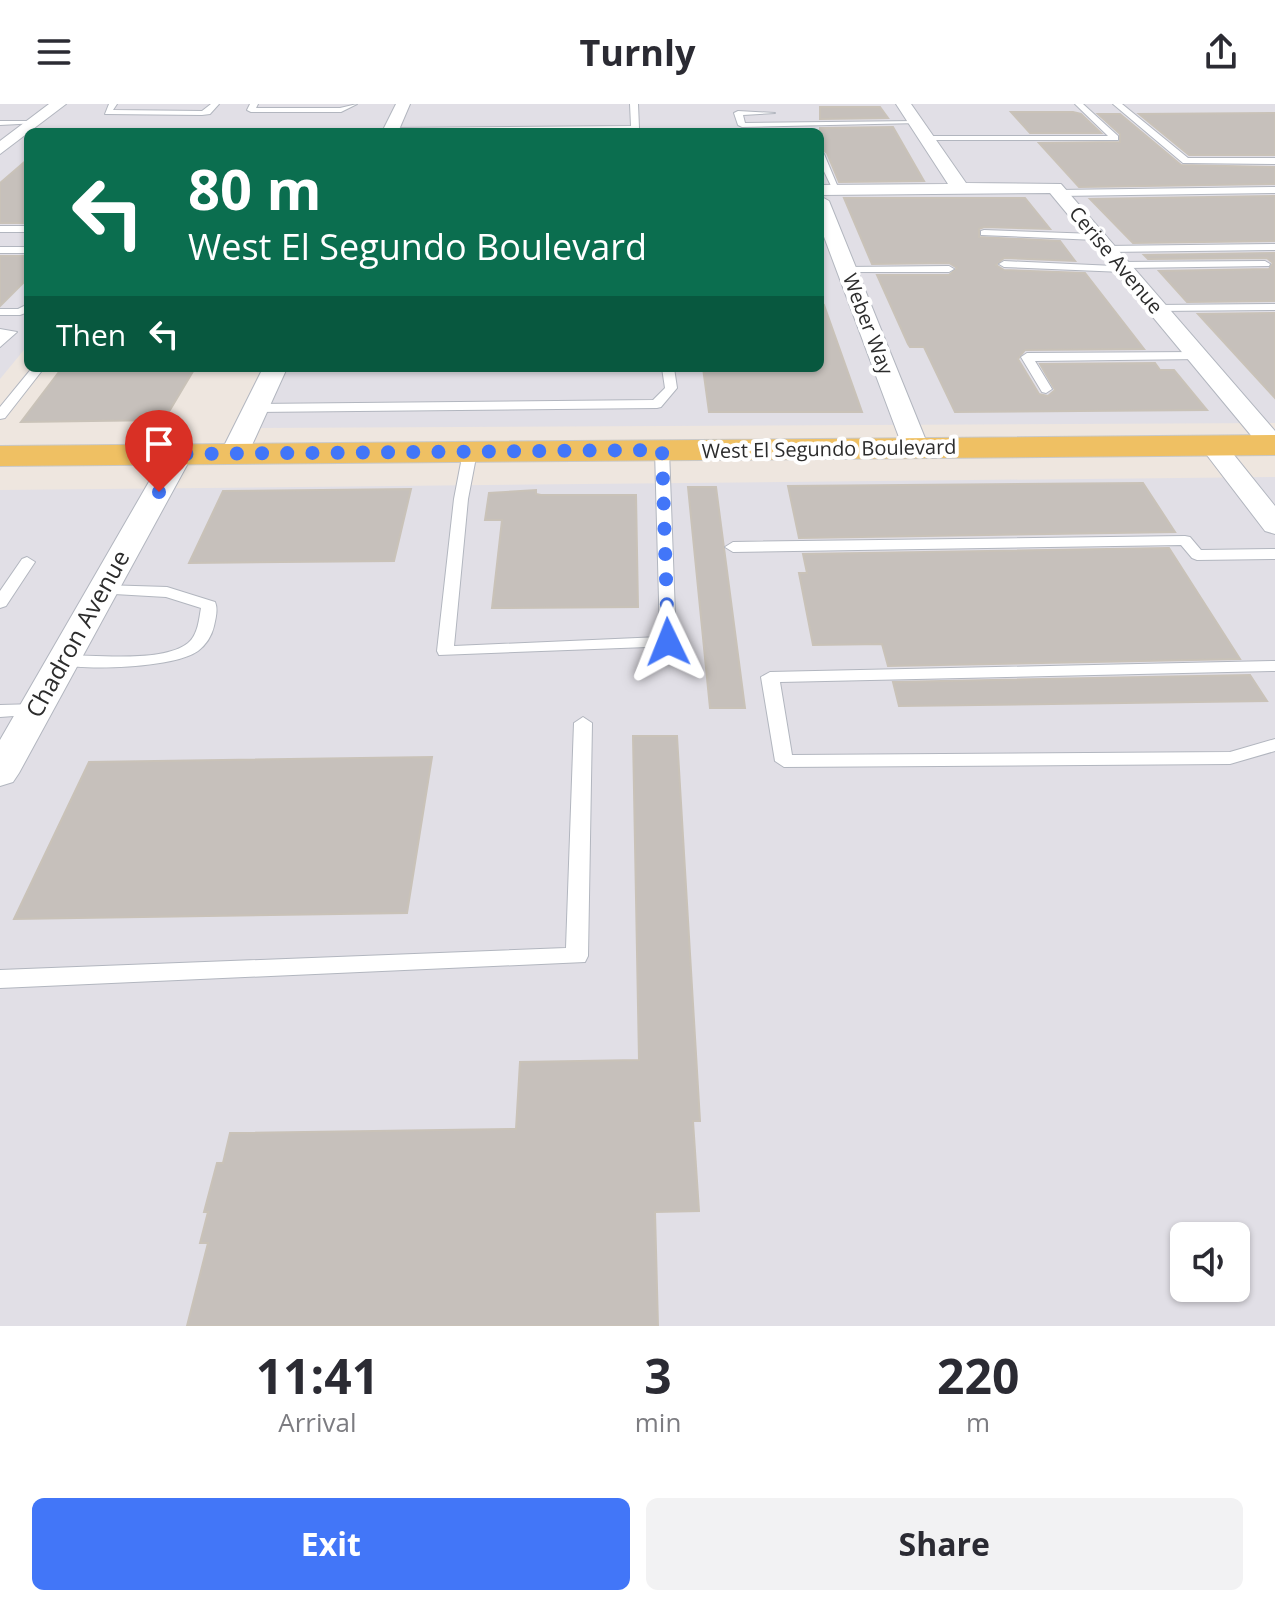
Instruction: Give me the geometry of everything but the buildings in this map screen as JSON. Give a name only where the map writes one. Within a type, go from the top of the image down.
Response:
[{"type":"main road","name":"West El Segundo Boulevard","points":[[0,456],[1274,445]]},
{"type":"street","points":[[27,128],[59,104]]},
{"type":"street","points":[[391,128],[403,104]]},
{"type":"street","points":[[903,104],[961,189]]},
{"type":"street","points":[[0,149],[24,131]]},
{"type":"street","name":"Cerise Avenue","points":[[961,189],[1055,188],[1274,445]]},
{"type":"street","points":[[826,193],[961,189]]},
{"type":"street","name":"Weber Way","points":[[826,193],[847,270],[916,448]]},
{"type":"street","points":[[234,454],[273,372]]},
{"type":"street","points":[[1213,446],[1275,525]]},
{"type":"street","name":"Chadron Avenue","points":[[0,773],[179,454]]},
{"type":"lane","points":[[113,104],[108,112],[202,113],[215,104]]},
{"type":"lane","points":[[254,104],[251,110],[341,110],[353,104]]},
{"type":"lane","points":[[634,104],[635,128]]},
{"type":"lane","points":[[926,138],[1115,138],[1079,104]]},
{"type":"lane","points":[[1117,104],[1186,161],[1275,161]]},
{"type":"lane","points":[[771,113],[738,113],[742,125],[916,123]]},
{"type":"lane","points":[[0,123],[34,123]]},
{"type":"lane","points":[[1059,193],[1275,190]]},
{"type":"lane","points":[[0,229],[24,229]]},
{"type":"lane","points":[[984,233],[1111,255],[1265,264]]},
{"type":"lane","points":[[1004,264],[1275,247]]},
{"type":"lane","points":[[0,250],[24,250]]},
{"type":"lane","points":[[847,270],[949,269]]},
{"type":"lane","points":[[1156,308],[1275,307]]},
{"type":"lane","points":[[0,312],[24,310]]},
{"type":"lane","points":[[0,332],[11,332],[0,344]]},
{"type":"lane","points":[[1046,389],[1027,357],[1198,356]]},
{"type":"lane","points":[[0,415],[35,372]]},
{"type":"lane","points":[[256,408],[657,404],[671,388],[669,372]]},
{"type":"lane","points":[[470,452],[461,499],[445,651],[668,642],[662,450]]},
{"type":"lane","points":[[733,547],[1185,540],[1197,555],[1275,554]]},
{"type":"lane","points":[[0,603],[27,562]]},
{"type":"lane","points":[[63,660],[170,657],[194,646],[208,624],[209,605],[167,592],[103,590]]},
{"type":"lane","points":[[1275,666],[770,677],[784,761],[1230,758],[1275,745]]},
{"type":"lane","points":[[0,711],[36,710]]},
{"type":"lane","points":[[0,979],[577,956],[583,723]]},
{"type":"shaded area","points":[[0,104],[1275,104],[1275,423],[246,428],[273,372],[824,372],[824,128],[24,128],[24,350],[0,379]]},
{"type":"shaded area","points":[[1275,477],[1275,1326],[0,1326],[0,490]]},
{"type":"route","points":[[159,492],[179,454],[662,450],[668,642]]}]
